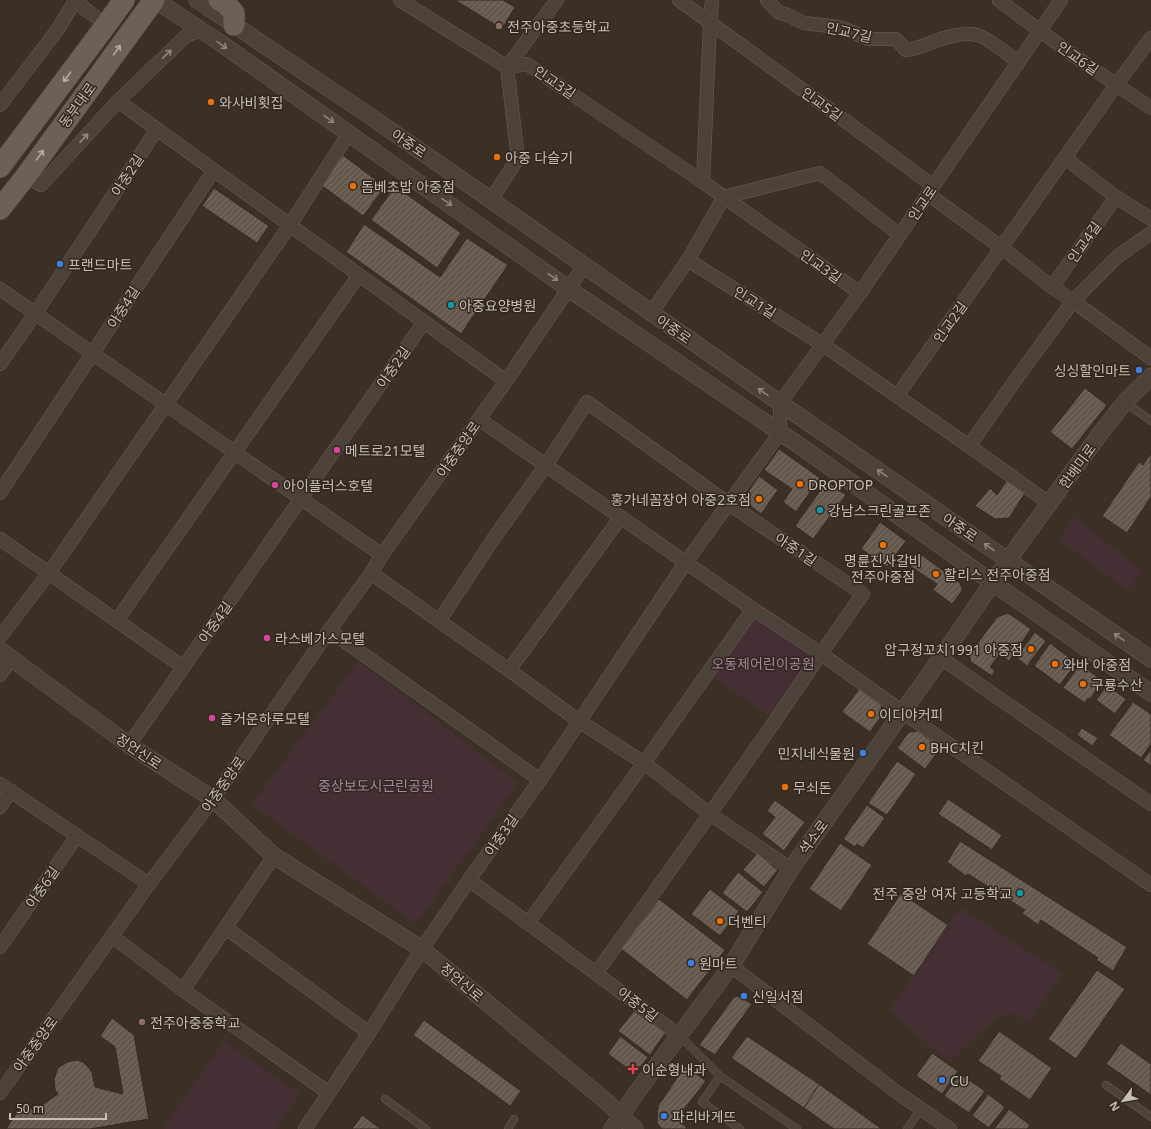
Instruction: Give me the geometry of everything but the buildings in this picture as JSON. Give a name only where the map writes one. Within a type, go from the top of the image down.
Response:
[{"type":"main road","name":"동부대로","points":[[0,167],[124,0]]},
{"type":"main road","name":"동부대로","points":[[0,209],[26,176],[154,0]]},
{"type":"main road","points":[[225,1],[234,13],[234,25]]},
{"type":"street","points":[[0,105],[58,28],[75,0],[106,25]]},
{"type":"street","name":"아중로","points":[[154,0],[219,42],[569,289],[780,433],[1151,693]]},
{"type":"street","name":"아중로","points":[[197,0],[364,112],[780,404],[1151,659]]},
{"type":"street","points":[[400,0],[507,67]]},
{"type":"street","points":[[491,200],[518,158],[507,67],[557,0]]},
{"type":"street","name":"인교5길","points":[[679,0],[930,190]]},
{"type":"street","points":[[703,182],[712,0]]},
{"type":"street","name":"인교7길","points":[[767,0],[778,12],[804,23],[838,27],[869,39],[896,38],[906,50],[966,34],[979,35],[1018,62]]},
{"type":"street","name":"인교6길","points":[[999,0],[1040,31],[1151,108]]},
{"type":"street","name":"인교로","points":[[780,404],[860,293],[1061,0]]},
{"type":"street","points":[[26,176],[41,185],[118,101],[186,36],[200,30]]},
{"type":"street","points":[[1002,248],[1116,85],[1151,38]]},
{"type":"street","name":"인교3길","points":[[507,67],[527,64],[703,182],[860,293]]},
{"type":"street","points":[[118,101],[506,381]]},
{"type":"street","name":"아중2길","points":[[35,314],[157,129]]},
{"type":"street","points":[[0,638],[49,573],[290,225],[349,133]]},
{"type":"street","points":[[1065,158],[1116,197],[1151,218]]},
{"type":"street","name":"아중4길","points":[[0,493],[214,170]]},
{"type":"street","points":[[651,313],[688,260],[724,197],[820,173],[900,235]]},
{"type":"street","points":[[930,190],[1052,287],[1151,358]]},
{"type":"street","name":"인교4길","points":[[1052,287],[1116,197]]},
{"type":"street","points":[[969,446],[1073,301],[1118,256],[1151,233]]},
{"type":"street","name":"인교2길","points":[[897,396],[1002,248]]},
{"type":"street","name":"인교1길","points":[[688,260],[822,344]]},
{"type":"street","name":"아중중앙로","points":[[0,1093],[149,884],[213,799],[329,630],[506,381],[584,266]]},
{"type":"street","points":[[117,620],[359,275]]},
{"type":"street","points":[[0,289],[382,555]]},
{"type":"street","points":[[0,364],[35,314]]},
{"type":"street","name":"아중2길","points":[[362,412],[424,322]]},
{"type":"street","points":[[822,344],[1049,503]]},
{"type":"street","name":"한배미로","points":[[1008,560],[1125,402],[1151,376]]},
{"type":"street","points":[[439,621],[494,538],[546,465],[587,402],[729,504]]},
{"type":"street","points":[[686,562],[780,433],[780,404]]},
{"type":"street","name":"아중4길","points":[[129,745],[362,412]]},
{"type":"street","points":[[479,419],[753,609],[820,653],[903,713],[1151,885]]},
{"type":"street","name":"아중1길","points":[[710,814],[820,653],[863,594],[729,504]]},
{"type":"street","points":[[509,670],[621,517]]},
{"type":"street","points":[[0,539],[183,667]]},
{"type":"street","name":"석소로","points":[[612,1129],[637,1092],[731,966],[791,869],[903,713],[1008,560]]},
{"type":"street","name":"아중3길","points":[[305,1129],[468,880],[540,780],[686,562]]},
{"type":"street","points":[[370,573],[580,721],[644,763],[710,814],[791,869]]},
{"type":"street","points":[[528,923],[572,864],[753,609]]},
{"type":"street","points":[[329,630],[540,780]]},
{"type":"street","points":[[0,675],[6,655]]},
{"type":"street","name":"정언신로","points":[[6,655],[129,745],[213,799],[274,856],[422,949],[608,1102],[635,1129]]},
{"type":"street","points":[[941,658],[1151,804]]},
{"type":"street","points":[[0,807],[5,787],[149,884]]},
{"type":"street","points":[[596,973],[710,814]]},
{"type":"street","name":"아중6길","points":[[3,943],[77,836]]},
{"type":"street","points":[[183,990],[274,856]]},
{"type":"street","name":"아중5길","points":[[468,880],[680,1036]]},
{"type":"street","points":[[226,928],[369,1033]]},
{"type":"street","points":[[112,936],[183,990],[329,1093]]},
{"type":"street","points":[[731,966],[898,1093],[950,1129]]},
{"type":"lane","points":[[1125,402],[1151,421]]},
{"type":"lane","points":[[680,1036],[720,1076],[797,1129]]},
{"type":"lane","points":[[720,1076],[702,1102],[740,1129]]},
{"type":"lane","points":[[1106,1085],[1151,1117]]},
{"type":"lane","points":[[385,1099],[426,1129]]},
{"type":"lane","points":[[907,1129],[921,1109]]},
{"type":"lane","points":[[508,1129],[514,1119]]},
{"type":"green space","points":[[1073,517],[1142,571],[1127,590],[1060,540]]},
{"type":"green space","name":"오동제어린이공원","points":[[753,609],[820,653],[775,719],[707,673]]},
{"type":"green space","name":"중상보도시근린공원","points":[[359,661],[518,783],[416,924],[252,804]]},
{"type":"green space","points":[[960,908],[1062,973],[1028,1023],[1016,1013],[998,1016],[950,1061],[930,1046],[890,1010]]},
{"type":"green space","points":[[224,1041],[300,1094],[275,1129],[163,1129]]},
{"type":"place","name":"전주아중초등학교","points":[[499,26]]},
{"type":"place","name":"와사비횟집","points":[[211,102]]},
{"type":"place","name":"아중 다슬기","points":[[497,157]]},
{"type":"place","name":"돔베초밥 아중점","points":[[353,186]]},
{"type":"place","name":"프랜드마트","points":[[60,264]]},
{"type":"place","name":"아중요양병원","points":[[451,305]]},
{"type":"place","name":"싱싱할인마트","points":[[1139,370]]},
{"type":"place","name":"메트로21모텔","points":[[337,450]]},
{"type":"place","name":"DROPTOP","points":[[800,484]]},
{"type":"place","name":"아이플러스호텔","points":[[275,485]]},
{"type":"place","name":"홍가네꼼장어 아중2호점","points":[[759,499]]},
{"type":"place","name":"강남스크린골프존","points":[[820,510]]},
{"type":"place","name":"명륜진사갈비 전주아중점","points":[[883,545]]},
{"type":"place","name":"할리스 전주아중점","points":[[936,574]]},
{"type":"place","name":"라스베가스모텔","points":[[267,638]]},
{"type":"place","name":"압구정꼬치1991 아중점","points":[[1031,649]]},
{"type":"place","name":"와바 아중점","points":[[1055,664]]},
{"type":"place","name":"구룡수산","points":[[1083,684]]},
{"type":"place","name":"이디야커피","points":[[871,714]]},
{"type":"place","name":"즐거운하루모텔","points":[[212,718]]},
{"type":"place","name":"BHC치킨","points":[[922,747]]},
{"type":"place","name":"민지네식물원","points":[[863,753]]},
{"type":"place","name":"무쇠돈","points":[[785,787]]},
{"type":"place","name":"전주 중앙 여자 고등학교","points":[[1020,893]]},
{"type":"place","name":"더벤티","points":[[720,921]]},
{"type":"place","name":"원마트","points":[[691,963]]},
{"type":"place","name":"신일서점","points":[[744,996]]},
{"type":"place","name":"전주아중중학교","points":[[142,1022]]},
{"type":"place","name":"이순형내과","points":[[633,1069]]},
{"type":"place","name":"CU","points":[[942,1080]]},
{"type":"place","name":"파리바게뜨","points":[[664,1116]]}]
